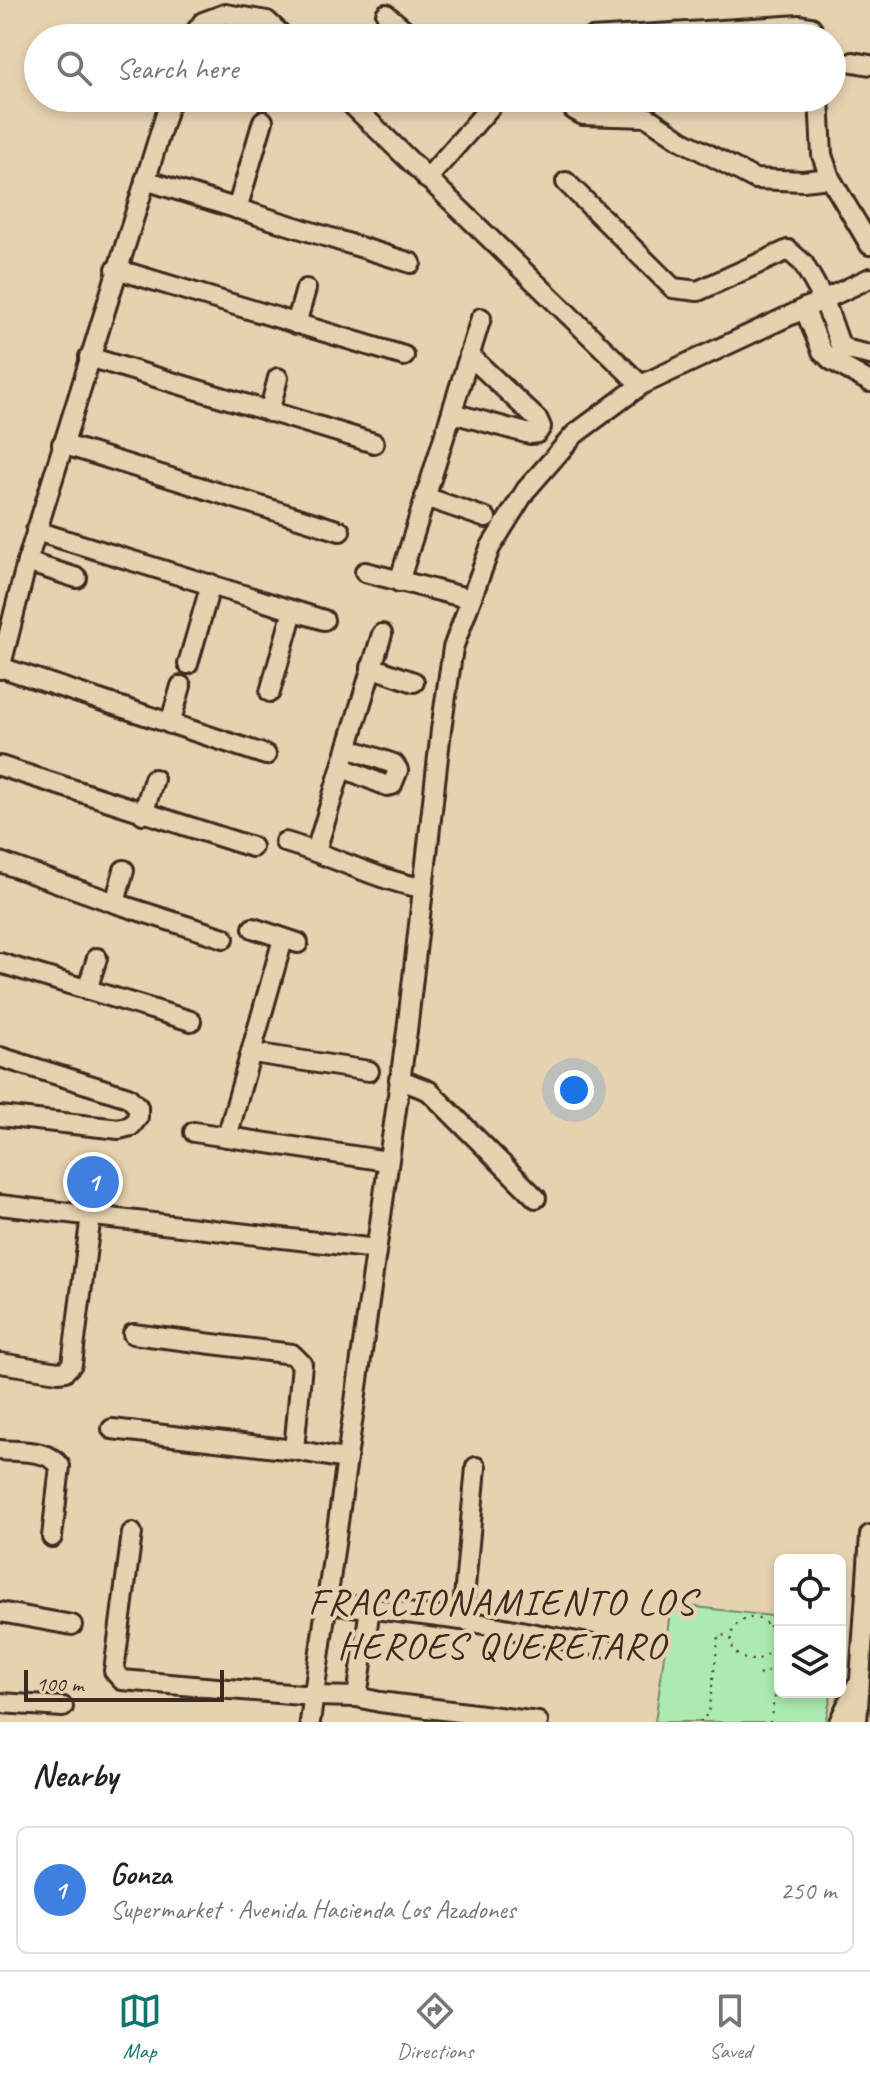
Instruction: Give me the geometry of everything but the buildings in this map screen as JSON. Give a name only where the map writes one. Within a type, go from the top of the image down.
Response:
[{"type":"street","points":[[202,24],[225,14],[270,24]]},
{"type":"street","points":[[386,14],[398,24]]},
{"type":"street","points":[[167,112],[62,444],[0,668],[266,755]]},
{"type":"street","points":[[359,112],[641,385]]},
{"type":"street","points":[[427,179],[480,112]]},
{"type":"street","points":[[578,112],[583,115],[638,116],[655,120],[681,140],[755,179],[803,181],[830,178]]},
{"type":"street","points":[[820,112],[822,155],[830,178],[870,245]]},
{"type":"street","points":[[237,209],[263,121]]},
{"type":"street","points":[[145,180],[411,263]]},
{"type":"street","points":[[566,182],[673,288],[698,291],[788,250],[803,263],[824,300],[840,345],[870,355]]},
{"type":"street","points":[[116,269],[404,356]]},
{"type":"street","points":[[310,1722],[407,1031],[453,648],[490,548],[526,490],[575,434],[641,385],[870,278]]},
{"type":"street","points":[[296,324],[306,289]]},
{"type":"street","points":[[804,308],[822,351],[831,360],[870,382]]},
{"type":"street","points":[[399,582],[481,318]]},
{"type":"street","points":[[452,413],[530,434],[537,433],[541,427],[538,420],[469,355]]},
{"type":"street","points":[[89,357],[374,443]]},
{"type":"street","points":[[269,412],[278,378]]},
{"type":"street","points":[[62,444],[340,531]]},
{"type":"street","points":[[425,497],[486,518]]},
{"type":"street","points":[[36,531],[324,620]]},
{"type":"street","points":[[27,562],[77,578]]},
{"type":"street","points":[[365,572],[471,599]]},
{"type":"street","points":[[188,664],[211,584]]},
{"type":"street","points":[[270,692],[293,611]]},
{"type":"street","points":[[316,851],[382,634]]},
{"type":"street","points":[[371,667],[414,682]]},
{"type":"street","points":[[170,724],[181,686]]},
{"type":"street","points":[[343,768],[387,786],[396,779],[398,770],[394,764],[348,748]]},
{"type":"street","points":[[0,766],[252,847]]},
{"type":"street","points":[[143,814],[154,779]]},
{"type":"street","points":[[285,842],[396,883],[422,888]]},
{"type":"street","points":[[0,862],[224,938]]},
{"type":"street","points":[[115,903],[124,870]]},
{"type":"street","points":[[227,1137],[290,941],[253,928]]},
{"type":"street","points":[[87,990],[97,958]]},
{"type":"street","points":[[0,963],[191,1021]]},
{"type":"street","points":[[253,1053],[369,1071]]},
{"type":"street","points":[[0,1057],[128,1097],[138,1107],[138,1117],[131,1126],[119,1129],[0,1116]]},
{"type":"street","points":[[399,1079],[429,1091],[536,1198]]},
{"type":"street","points":[[194,1132],[387,1161]]},
{"type":"street","points":[[0,1205],[376,1249]]},
{"type":"street","points":[[0,1363],[58,1372],[65,1371],[72,1364],[91,1215]]},
{"type":"street","points":[[133,1334],[292,1354],[302,1364],[294,1450]]},
{"type":"street","points":[[112,1429],[294,1450],[345,1459]]},
{"type":"street","points":[[0,1450],[46,1455],[55,1459],[60,1466],[52,1537]]},
{"type":"street","points":[[462,1620],[476,1467]]},
{"type":"street","points":[[132,1533],[114,1671],[122,1680],[357,1697],[467,1717],[538,1722]]},
{"type":"street","points":[[857,1722],[870,1535]]},
{"type":"street","points":[[328,1603],[462,1620],[604,1647]]},
{"type":"street","points":[[357,1697],[370,1608]]},
{"type":"street","points":[[0,1612],[72,1625]]},
{"type":"street","points":[[839,1722],[858,1682]]},
{"type":"street","points":[[0,1703],[27,1713],[63,1707]]},
{"type":"path","points":[[750,1618],[769,1626],[773,1645],[764,1657],[751,1661],[738,1655],[731,1643],[731,1636],[737,1623],[750,1618]]},
{"type":"path","points":[[769,1626],[774,1627]]},
{"type":"path","points":[[701,1722],[701,1718],[708,1715],[719,1635],[731,1636]]},
{"type":"path","points":[[759,1675],[774,1670]]},
{"type":"path","points":[[770,1722],[774,1698]]},
{"type":"green space","points":[[671,1604],[774,1616],[774,1698],[831,1698],[825,1722],[655,1722]]},
{"type":"place","name":"Gonza","points":[[93,1182]]},
{"type":"district","name":"FRACCIONAMIENTO LOS HEROES QUERETARO","points":[[502,1623]]}]
